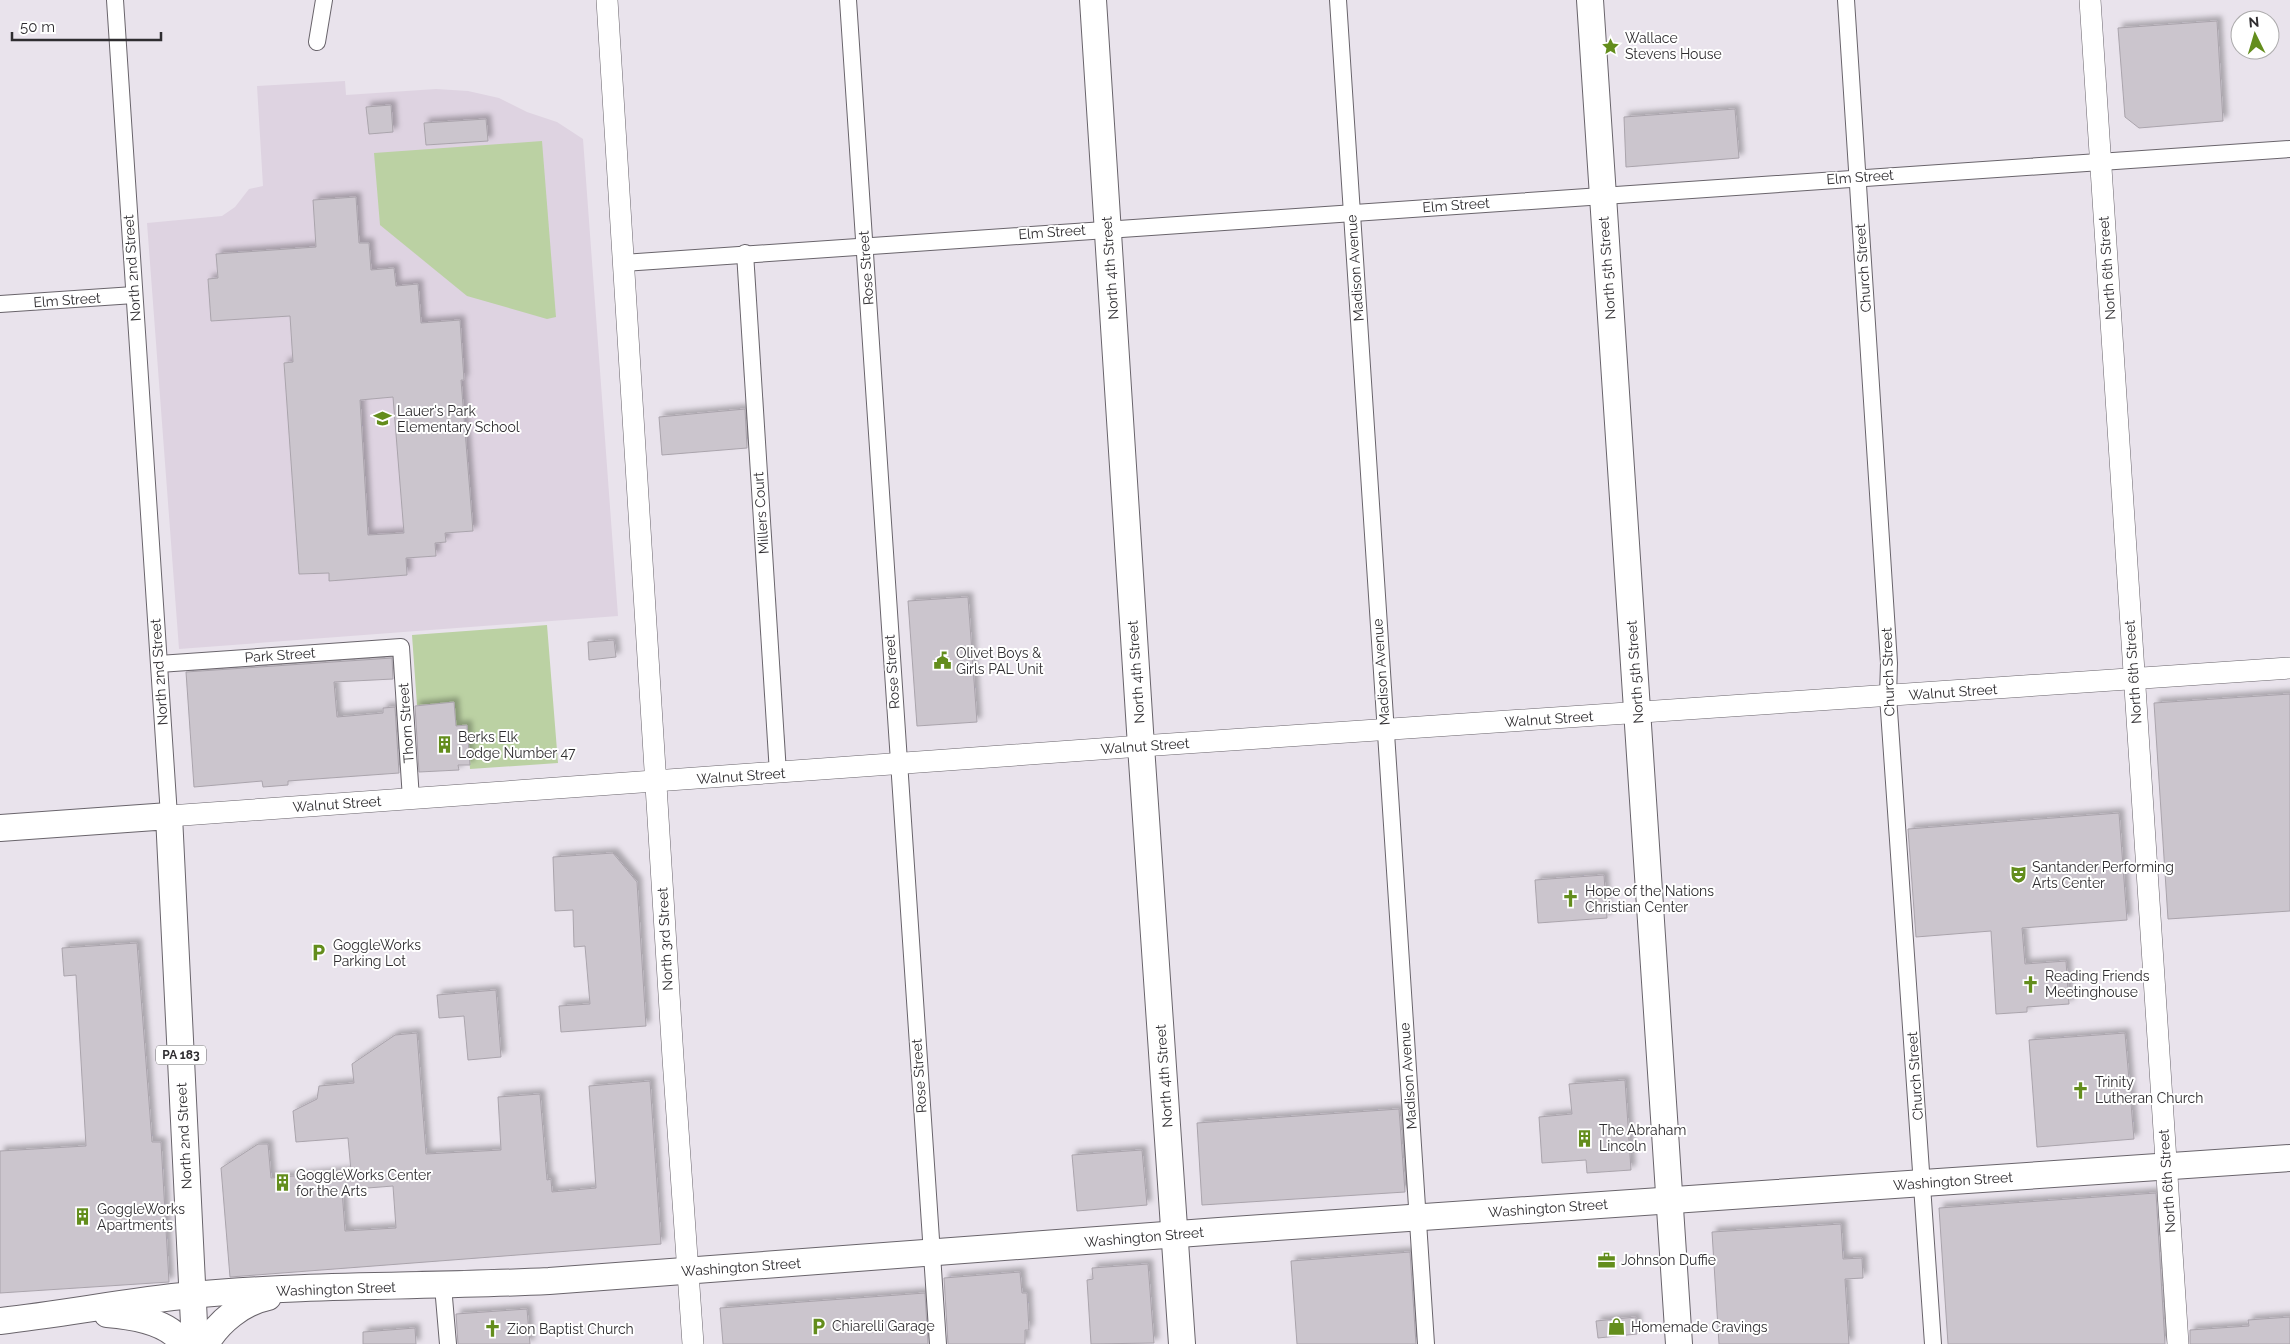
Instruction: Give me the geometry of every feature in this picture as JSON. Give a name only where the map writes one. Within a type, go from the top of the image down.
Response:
[{"type":"main road","name":"North 4th Street","points":[[1093,0],[1182,1344]]},
{"type":"main road","name":"North 5th Street","points":[[1590,0],[1679,1344]]},
{"type":"main road","name":"Walnut Street","points":[[0,828],[169,816]]},
{"type":"main road","name":"North 2nd Street","points":[[169,816],[195,1344]]},
{"type":"main road","name":"Washington Street","points":[[0,1321],[67,1314],[192,1295],[443,1286],[688,1271],[1417,1217],[2290,1158]]},
{"type":"main road","points":[[206,1344],[220,1326],[239,1308],[259,1299],[303,1290]]},
{"type":"main road","points":[[67,1314],[128,1316],[164,1328],[180,1338],[183,1344]]},
{"type":"street","name":"North 2nd Street","points":[[114,0],[169,816]]},
{"type":"street","points":[[317,42],[324,0]]},
{"type":"street","name":"North 3rd Street","points":[[607,0],[693,1344]]},
{"type":"street","name":"Rose Street","points":[[848,0],[938,1344]]},
{"type":"street","name":"Madison Avenue","points":[[1338,0],[1384,730],[1426,1344]]},
{"type":"street","name":"Church Street","points":[[1846,0],[1889,664],[1888,696],[1933,1344]]},
{"type":"street","name":"North 6th Street","points":[[2090,0],[2178,1344]]},
{"type":"street","name":"Elm Street","points":[[623,263],[864,244],[2290,148]]},
{"type":"street","name":"Millers Court","points":[[745,253],[778,773]]},
{"type":"street","name":"Elm Street","points":[[0,304],[134,295]]},
{"type":"street","name":"Park Street","points":[[159,664],[401,647]]},
{"type":"street","name":"Thorn Street","points":[[401,647],[411,799]]},
{"type":"street","name":"Walnut Street","points":[[169,816],[1141,746],[2290,668]]},
{"type":"street","points":[[443,1286],[448,1344]]},
{"type":"shaded area","name":"Lauer's Park Elementary School","points":[[345,81],[346,95],[436,89],[468,91],[499,98],[527,112],[557,122],[583,139],[618,616],[179,649],[147,223],[222,216],[235,207],[249,189],[263,186],[257,86]]},
{"type":"green space","points":[[542,141],[556,317],[547,319],[467,296],[380,225],[374,153]]},
{"type":"green space","points":[[547,625],[558,763],[470,769],[467,726],[456,726],[454,703],[417,705],[412,635]]},
{"type":"building","points":[[2217,21],[2223,121],[2139,128],[2125,117],[2118,28]]},
{"type":"building","points":[[391,105],[393,132],[369,134],[366,107]]},
{"type":"building","points":[[1735,109],[1739,158],[1626,167],[1624,117]]},
{"type":"building","points":[[486,119],[488,141],[426,145],[424,123]]},
{"type":"building","points":[[356,197],[359,243],[369,243],[371,270],[394,268],[396,286],[418,284],[421,323],[460,320],[464,380],[461,380],[473,531],[445,533],[446,542],[435,543],[436,556],[406,558],[407,575],[329,581],[329,573],[299,574],[284,363],[293,362],[290,316],[211,321],[208,279],[218,278],[216,254],[316,247],[313,200]],"holes":[[[393,397],[404,533],[368,535],[360,400]]]},
{"type":"building","points":[[745,409],[747,448],[662,455],[659,417]]},
{"type":"building","name":"Olivet Boys & Girls PAL Unit","points":[[968,597],[977,722],[917,726],[908,601]]},
{"type":"building","points":[[614,640],[616,657],[589,660],[588,642]]},
{"type":"building","points":[[392,658],[393,679],[334,682],[337,717],[383,713],[383,708],[395,707],[399,773],[288,781],[288,785],[263,787],[262,781],[194,787],[186,672]]},
{"type":"building","points":[[2290,694],[2290,911],[2168,919],[2154,703]]},
{"type":"building","name":"Berks Elk Lodge Number 47","points":[[454,702],[456,726],[467,725],[470,765],[458,765],[459,770],[419,772],[415,706]]},
{"type":"building","name":"Santander Performing Arts Center","points":[[2119,813],[2127,920],[2022,928],[2025,964],[2066,961],[2069,1004],[2027,1007],[2027,1012],[1996,1014],[1991,931],[1916,937],[1908,829]]},
{"type":"building","points":[[613,853],[637,882],[646,1026],[561,1032],[559,1006],[590,1004],[585,946],[574,947],[573,910],[555,911],[553,857]]},
{"type":"building","name":"Hope of the Nations Christian Center","points":[[1604,875],[1607,918],[1538,923],[1535,880]]},
{"type":"building","name":"GoggleWorks Apartments","points":[[137,943],[152,1142],[161,1142],[169,1282],[0,1293],[0,1151],[86,1146],[76,975],[64,976],[62,948]]},
{"type":"building","points":[[496,990],[501,1057],[468,1060],[464,1016],[439,1018],[437,995]]},
{"type":"building","points":[[417,1033],[426,1154],[501,1150],[498,1097],[540,1094],[547,1180],[551,1179],[552,1192],[596,1188],[589,1086],[650,1081],[661,1244],[230,1277],[221,1168],[258,1144],[268,1144],[271,1178],[351,1171],[348,1138],[296,1142],[293,1111],[317,1099],[319,1086],[354,1083],[352,1064],[395,1035]],"holes":[[[393,1186],[396,1228],[345,1231],[342,1190]]]},
{"type":"building","name":"Trinity Lutheran Church","points":[[2125,1033],[2134,1139],[2037,1147],[2029,1040]]},
{"type":"building","name":"The Abraham Lincoln","points":[[1625,1080],[1631,1170],[1587,1173],[1586,1160],[1542,1163],[1539,1117],[1572,1114],[1569,1084]]},
{"type":"building","points":[[1399,1109],[1405,1192],[1202,1205],[1197,1123]]},
{"type":"building","points":[[1142,1150],[1147,1205],[1077,1211],[1072,1155]]},
{"type":"building","points":[[2156,1193],[2165,1344],[1948,1344],[1939,1208]]},
{"type":"building","points":[[1841,1224],[1843,1259],[1862,1258],[1863,1278],[1845,1279],[1849,1344],[1719,1344],[1712,1232]]},
{"type":"building","points":[[1410,1252],[1416,1344],[1297,1344],[1291,1261]]},
{"type":"building","points":[[1148,1264],[1154,1343],[1091,1344],[1087,1280],[1093,1279],[1092,1268]]},
{"type":"building","points":[[1020,1272],[1022,1293],[1027,1293],[1029,1330],[1025,1330],[1025,1344],[948,1344],[944,1278]]},
{"type":"building","name":"Chiarelli Garage","points":[[925,1293],[928,1344],[723,1344],[720,1308]]},
{"type":"building","name":"Zion Baptist Church","points":[[527,1309],[530,1344],[458,1344],[456,1314]]},
{"type":"building","name":"Homemade Cravings","points":[[1636,1317],[1637,1334],[1598,1338],[1596,1321]]},
{"type":"building","points":[[2290,1317],[2290,1344],[2190,1344],[2190,1330],[2249,1326],[2248,1320]]},
{"type":"building","points":[[415,1328],[416,1344],[363,1344],[363,1332]]},
{"type":"place","name":"Wallace Stevens House","points":[[1611,46]]},
{"type":"place","name":"Lauer's Park Elementary School","points":[[383,419]]},
{"type":"place","name":"Olivet Boys & Girls PAL Unit","points":[[942,661]]},
{"type":"place","name":"Berks Elk Lodge Number 47","points":[[444,745]]},
{"type":"place","name":"Santander Performing Arts Center","points":[[2018,875]]},
{"type":"place","name":"Hope of the Nations Christian Center","points":[[1571,899]]},
{"type":"place","name":"GoggleWorks Parking Lot","points":[[319,953]]},
{"type":"place","name":"Reading Friends Meetinghouse","points":[[2031,984]]},
{"type":"place","name":"Trinity Lutheran Church","points":[[2081,1090]]},
{"type":"place","name":"The Abraham Lincoln","points":[[1585,1138]]},
{"type":"place","name":"GoggleWorks Center for the Arts","points":[[282,1183]]},
{"type":"place","name":"GoggleWorks Apartments","points":[[83,1217]]},
{"type":"place","name":"Johnson Duffie","points":[[1607,1260]]},
{"type":"place","name":"Chiarelli Garage","points":[[818,1326]]},
{"type":"place","name":"Homemade Cravings","points":[[1617,1327]]},
{"type":"place","name":"Zion Baptist Church","points":[[493,1329]]}]
